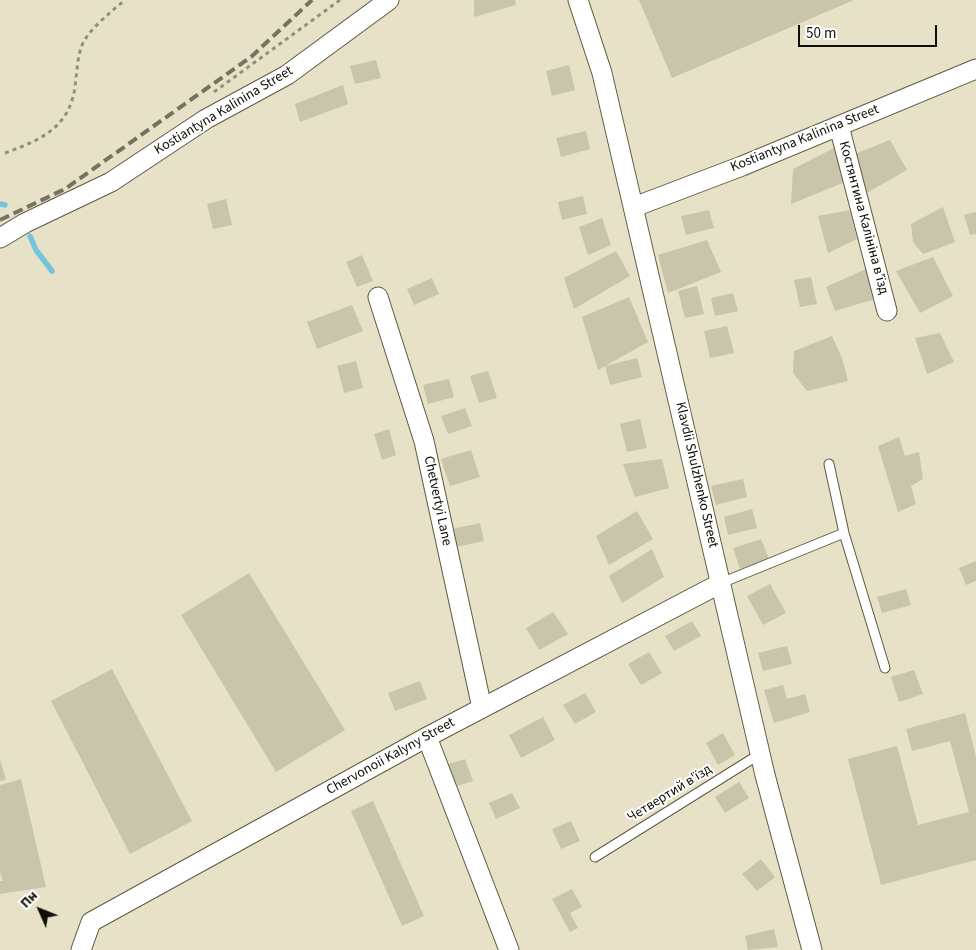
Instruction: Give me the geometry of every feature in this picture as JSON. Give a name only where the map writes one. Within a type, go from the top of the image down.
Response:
[{"type":"street","name":"Kostiantyna Kalinina Street","points":[[0,238],[25,223],[111,182],[206,119],[287,74],[389,0]]},
{"type":"street","name":"Klavdii Shulzhenko Street","points":[[578,0],[602,73],[760,754],[812,950]]},
{"type":"street","name":"Kostiantyna Kalinina Street","points":[[634,207],[839,126],[976,69]]},
{"type":"street","name":"Костянтина Калініна в’їзд","points":[[839,126],[887,311]]},
{"type":"street","name":"Chetvertyi Lane","points":[[378,297],[424,441],[482,708]]},
{"type":"street","name":"Chervonoii Kalyny Street","points":[[81,950],[91,922],[427,736],[721,584]]},
{"type":"street","points":[[427,736],[509,950]]},
{"type":"lane","points":[[829,464],[844,532],[885,668]]},
{"type":"lane","points":[[721,584],[844,532]]},
{"type":"lane","name":"Четвертий в'їзд","points":[[595,857],[760,754]]},
{"type":"path","points":[[5,153],[38,141],[59,126],[73,98],[81,46],[105,16],[125,0]]},
{"type":"path","points":[[207,97],[340,0]]},
{"type":"building","points":[[474,0],[515,0],[516,5],[474,17]]},
{"type":"building","points":[[639,0],[854,0],[672,78]]},
{"type":"building","points":[[376,60],[381,78],[355,84],[350,66]]},
{"type":"building","points":[[569,65],[575,90],[552,96],[546,71]]},
{"type":"building","points":[[343,85],[348,104],[300,122],[295,104]]},
{"type":"building","points":[[586,131],[590,149],[561,157],[556,138]]},
{"type":"building","points":[[890,140],[907,170],[863,195],[847,157]]},
{"type":"building","points":[[834,148],[845,182],[791,204],[793,169]]},
{"type":"building","points":[[583,196],[587,214],[562,220],[558,202]]},
{"type":"building","points":[[226,199],[232,225],[213,229],[207,204]]},
{"type":"building","points":[[943,207],[955,242],[923,254],[913,242],[911,224]]},
{"type":"building","points":[[709,210],[714,228],[686,235],[681,216]]},
{"type":"building","points":[[850,210],[857,239],[828,253],[818,216]]},
{"type":"building","points":[[976,212],[976,234],[970,235],[964,215]]},
{"type":"building","points":[[602,218],[611,245],[588,255],[579,227]]},
{"type":"building","points":[[707,240],[721,272],[668,293],[658,255]]},
{"type":"building","points":[[616,251],[630,276],[574,309],[564,278]]},
{"type":"building","points":[[362,255],[373,281],[357,287],[346,262]]},
{"type":"building","points":[[933,257],[953,296],[920,313],[896,271]]},
{"type":"building","points":[[866,269],[875,299],[835,311],[826,287]]},
{"type":"building","points":[[811,277],[817,304],[800,307],[794,280]]},
{"type":"building","points":[[432,278],[439,294],[414,305],[407,289]]},
{"type":"building","points":[[697,286],[704,314],[685,318],[678,291]]},
{"type":"building","points":[[733,293],[738,311],[715,316],[711,298]]},
{"type":"building","points":[[629,297],[648,342],[598,370],[582,317]]},
{"type":"building","points":[[352,305],[363,331],[317,349],[307,322]]},
{"type":"building","points":[[727,326],[734,353],[710,358],[704,331]]},
{"type":"building","points":[[940,333],[954,362],[927,374],[915,338]]},
{"type":"building","points":[[832,336],[842,358],[848,381],[807,391],[793,373],[794,351]]},
{"type":"building","points":[[637,358],[642,377],[610,385],[605,366]]},
{"type":"building","points":[[356,361],[363,388],[344,393],[337,366]]},
{"type":"building","points":[[488,371],[497,398],[479,403],[470,376]]},
{"type":"building","points":[[449,379],[454,397],[428,404],[423,385]]},
{"type":"building","points":[[465,408],[472,426],[448,434],[441,416]]},
{"type":"building","points":[[640,419],[647,448],[627,452],[620,424]]},
{"type":"building","points":[[389,429],[396,455],[382,460],[374,434]]},
{"type":"building","points":[[899,437],[905,456],[919,452],[923,479],[911,486],[916,504],[898,512],[878,446]]},
{"type":"building","points":[[471,450],[480,477],[450,486],[441,459]]},
{"type":"building","points":[[662,459],[669,488],[635,497],[623,464]]},
{"type":"building","points":[[743,479],[747,497],[716,505],[711,486]]},
{"type":"building","points":[[752,509],[757,528],[728,535],[724,517]]},
{"type":"building","points":[[637,511],[653,539],[609,565],[596,536]]},
{"type":"building","points":[[480,523],[484,541],[456,547],[452,529]]},
{"type":"building","points":[[761,539],[769,559],[740,569],[733,548]]},
{"type":"building","points":[[652,549],[664,577],[622,603],[609,576]]},
{"type":"building","points":[[976,561],[976,581],[966,585],[959,568]]},
{"type":"building","points":[[249,573],[345,730],[276,772],[181,615]]},
{"type":"building","points":[[770,584],[786,613],[763,625],[747,596]]},
{"type":"building","points":[[906,589],[911,605],[882,613],[877,597]]},
{"type":"building","points":[[553,612],[568,634],[539,650],[526,628]]},
{"type":"building","points":[[692,621],[701,636],[674,651],[665,636]]},
{"type":"building","points":[[787,646],[792,664],[763,671],[758,653]]},
{"type":"building","points":[[649,652],[662,673],[641,685],[628,664]]},
{"type":"building","points":[[112,669],[192,821],[130,854],[51,701]]},
{"type":"building","points":[[914,670],[923,694],[899,702],[891,677]]},
{"type":"building","points":[[420,681],[427,699],[395,711],[388,693]]},
{"type":"building","points":[[783,685],[787,699],[805,694],[810,712],[774,723],[764,690]]},
{"type":"building","points":[[585,693],[596,712],[575,724],[563,705]]},
{"type":"building","points":[[965,713],[976,757],[976,860],[881,885],[848,759],[897,746],[918,825],[969,812],[950,741],[912,751],[906,729]]},
{"type":"building","points":[[543,717],[555,740],[521,758],[509,735]]},
{"type":"building","points":[[723,733],[735,755],[718,765],[706,743]]},
{"type":"building","points":[[0,759],[6,780],[0,781]]},
{"type":"building","points":[[465,759],[473,781],[454,787],[446,765]]},
{"type":"building","points":[[21,779],[46,887],[0,894],[0,881],[3,881],[0,872],[0,785]]},
{"type":"building","points":[[739,782],[749,798],[725,813],[715,797]]},
{"type":"building","points":[[512,793],[520,808],[496,819],[489,803]]},
{"type":"building","points":[[373,801],[424,916],[402,926],[351,811]]},
{"type":"building","points":[[571,821],[580,841],[561,849],[552,829]]},
{"type":"building","points":[[761,859],[775,877],[757,891],[742,874]]},
{"type":"building","points":[[572,889],[582,907],[570,913],[578,928],[570,932],[552,899]]},
{"type":"building","points":[[774,929],[778,947],[748,950],[745,936]]},
{"type":"waterway","points":[[0,204],[5,205]]},
{"type":"waterway","points":[[30,236],[36,250],[52,271]]},
{"type":"railway","points":[[0,220],[65,189],[251,57],[312,0]]}]
